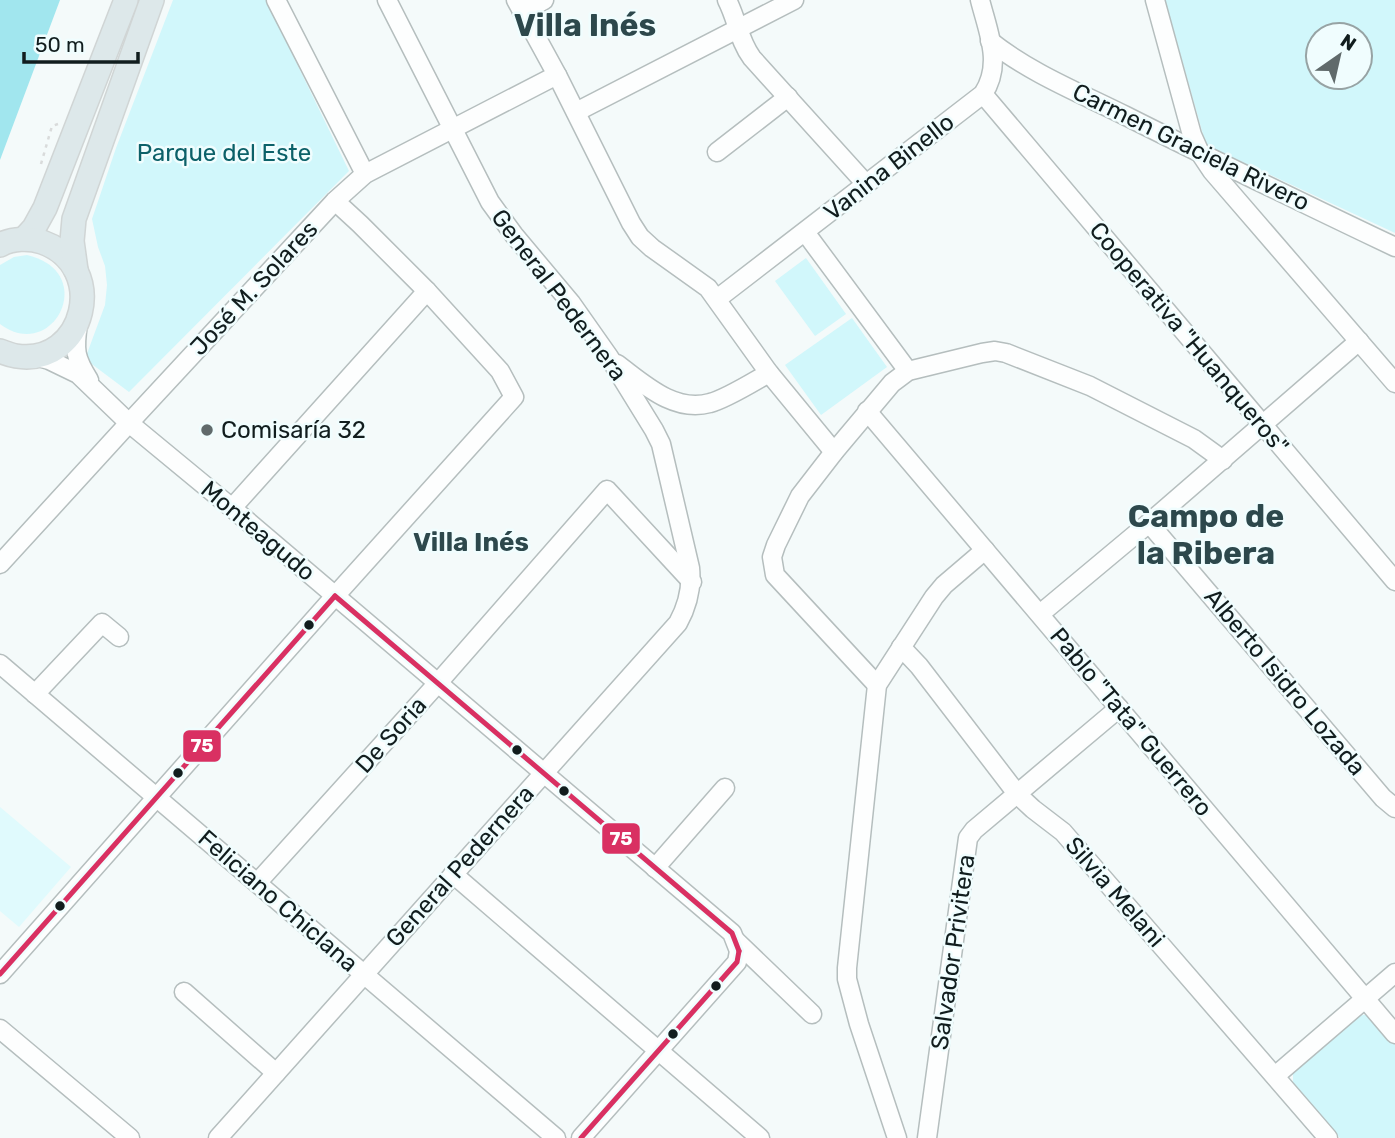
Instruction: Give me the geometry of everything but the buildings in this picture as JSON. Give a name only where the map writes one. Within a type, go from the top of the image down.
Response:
[{"type":"main road","points":[[24,239],[43,212],[126,0]]},
{"type":"main road","points":[[0,351],[16,356],[35,356],[53,349],[67,338],[78,323],[83,296],[72,241],[74,219],[152,0]]},
{"type":"main road","points":[[0,245],[24,239],[39,241],[54,247],[67,257],[76,270]]},
{"type":"street","points":[[276,0],[365,174]]},
{"type":"street","name":"General Pedernera","points":[[218,1138],[678,623],[687,605],[692,582],[661,444],[654,430],[609,357],[571,303],[499,216],[387,0]]},
{"type":"street","points":[[544,0],[519,6],[557,75],[631,223],[640,237],[652,248],[708,288],[769,373],[834,452]]},
{"type":"street","points":[[727,0],[744,47],[752,58],[866,184]]},
{"type":"street","points":[[576,112],[794,0]]},
{"type":"street","points":[[980,0],[994,54],[994,65],[987,89]]},
{"type":"street","points":[[1155,0],[1192,135],[1200,153],[1213,172],[1395,383]]},
{"type":"street","name":"Carmen Graciela Rivero","points":[[990,41],[1027,66],[1395,247]]},
{"type":"street","name":"Vanina Binello","points":[[717,299],[1007,72],[1027,66]]},
{"type":"street","name":"José M. Solares","points":[[0,565],[335,201],[365,174],[557,75]]},
{"type":"street","name":"Cooperativa \"Huanqueros\"","points":[[987,89],[1262,425],[1395,581]]},
{"type":"street","points":[[716,152],[788,97]]},
{"type":"street","points":[[1247,211],[1248,192],[1261,183]]},
{"type":"street","points":[[0,974],[514,397],[500,371],[428,291],[335,201]]},
{"type":"street","points":[[805,232],[908,371]]},
{"type":"street","points":[[232,508],[428,291]]},
{"type":"street","name":"Monteagudo","points":[[78,323],[75,346],[79,365],[92,386]]},
{"type":"street","points":[[1040,614],[1359,341]]},
{"type":"street","points":[[877,685],[775,575],[772,557],[792,510],[805,488],[867,411],[892,383],[908,371],[982,352],[1006,353],[1090,386],[1194,439],[1223,460]]},
{"type":"street","name":"Monteagudo","points":[[35,356],[78,374],[129,423],[732,933],[738,946],[812,1014]]},
{"type":"street","points":[[609,357],[652,391],[675,402],[694,406],[712,403],[769,373]]},
{"type":"street","name":"Pablo \"Tata\" Guerrero","points":[[867,411],[1395,1034]]},
{"type":"street","name":"De Soria","points":[[257,883],[607,491],[692,582]]},
{"type":"street","name":"Alberto Isidro Lozada","points":[[1149,523],[1383,798],[1395,808]]},
{"type":"street","points":[[897,1138],[859,1024],[847,968],[877,685],[934,597],[985,550]]},
{"type":"street","points":[[35,694],[102,623],[119,637]]},
{"type":"street","name":"Silvia Melani","points":[[901,647],[919,666],[1018,794],[1063,832],[1328,1138]]},
{"type":"street","name":"Feliciano Chiclana","points":[[0,664],[556,1138]]},
{"type":"street","name":"Salvador Privitera","points":[[927,1138],[968,838],[974,830],[1119,708]]},
{"type":"street","points":[[654,868],[725,788]]},
{"type":"street","points":[[453,874],[760,1138]]},
{"type":"street","points":[[582,1138],[737,962],[738,946]]},
{"type":"street","points":[[1275,1076],[1395,973]]},
{"type":"street","points":[[184,992],[275,1073]]},
{"type":"street","points":[[0,1029],[130,1138]]},
{"type":"shaded area","points":[[0,807],[71,867],[19,927],[0,911]]},
{"type":"green space","name":"Parque del Este","points":[[173,0],[266,0],[349,171],[129,392],[85,359],[105,305],[107,285],[105,266],[92,219],[116,148]]},
{"type":"green space","points":[[1165,0],[1395,0],[1395,233],[1206,145]]},
{"type":"green space","points":[[27,255],[49,264],[61,279],[65,295],[61,311],[51,324],[37,332],[19,333],[0,324],[0,265],[14,257]]},
{"type":"green space","points":[[806,258],[846,314],[815,336],[775,281]]},
{"type":"green space","points":[[852,318],[887,367],[821,415],[785,365]]},
{"type":"green space","points":[[1369,1014],[1395,1043],[1395,1138],[1340,1138],[1293,1082],[1293,1072],[1358,1016]]},
{"type":"water","points":[[0,0],[60,0],[0,160]]},
{"type":"transit line","name":"75","points":[[335,596],[732,933],[739,951]]},
{"type":"transit line","name":"75","points":[[0,974],[335,596]]},
{"type":"transit line","name":"75","points":[[581,1138],[737,962],[739,951]]},
{"type":"place","name":"Comisaría 32","points":[[207,430]]},
{"type":"district","name":"Villa Inés","points":[[585,25]]},
{"type":"district","name":"Campo de la Ribera","points":[[1206,534]]},
{"type":"district","name":"Villa Inés","points":[[471,542]]}]
